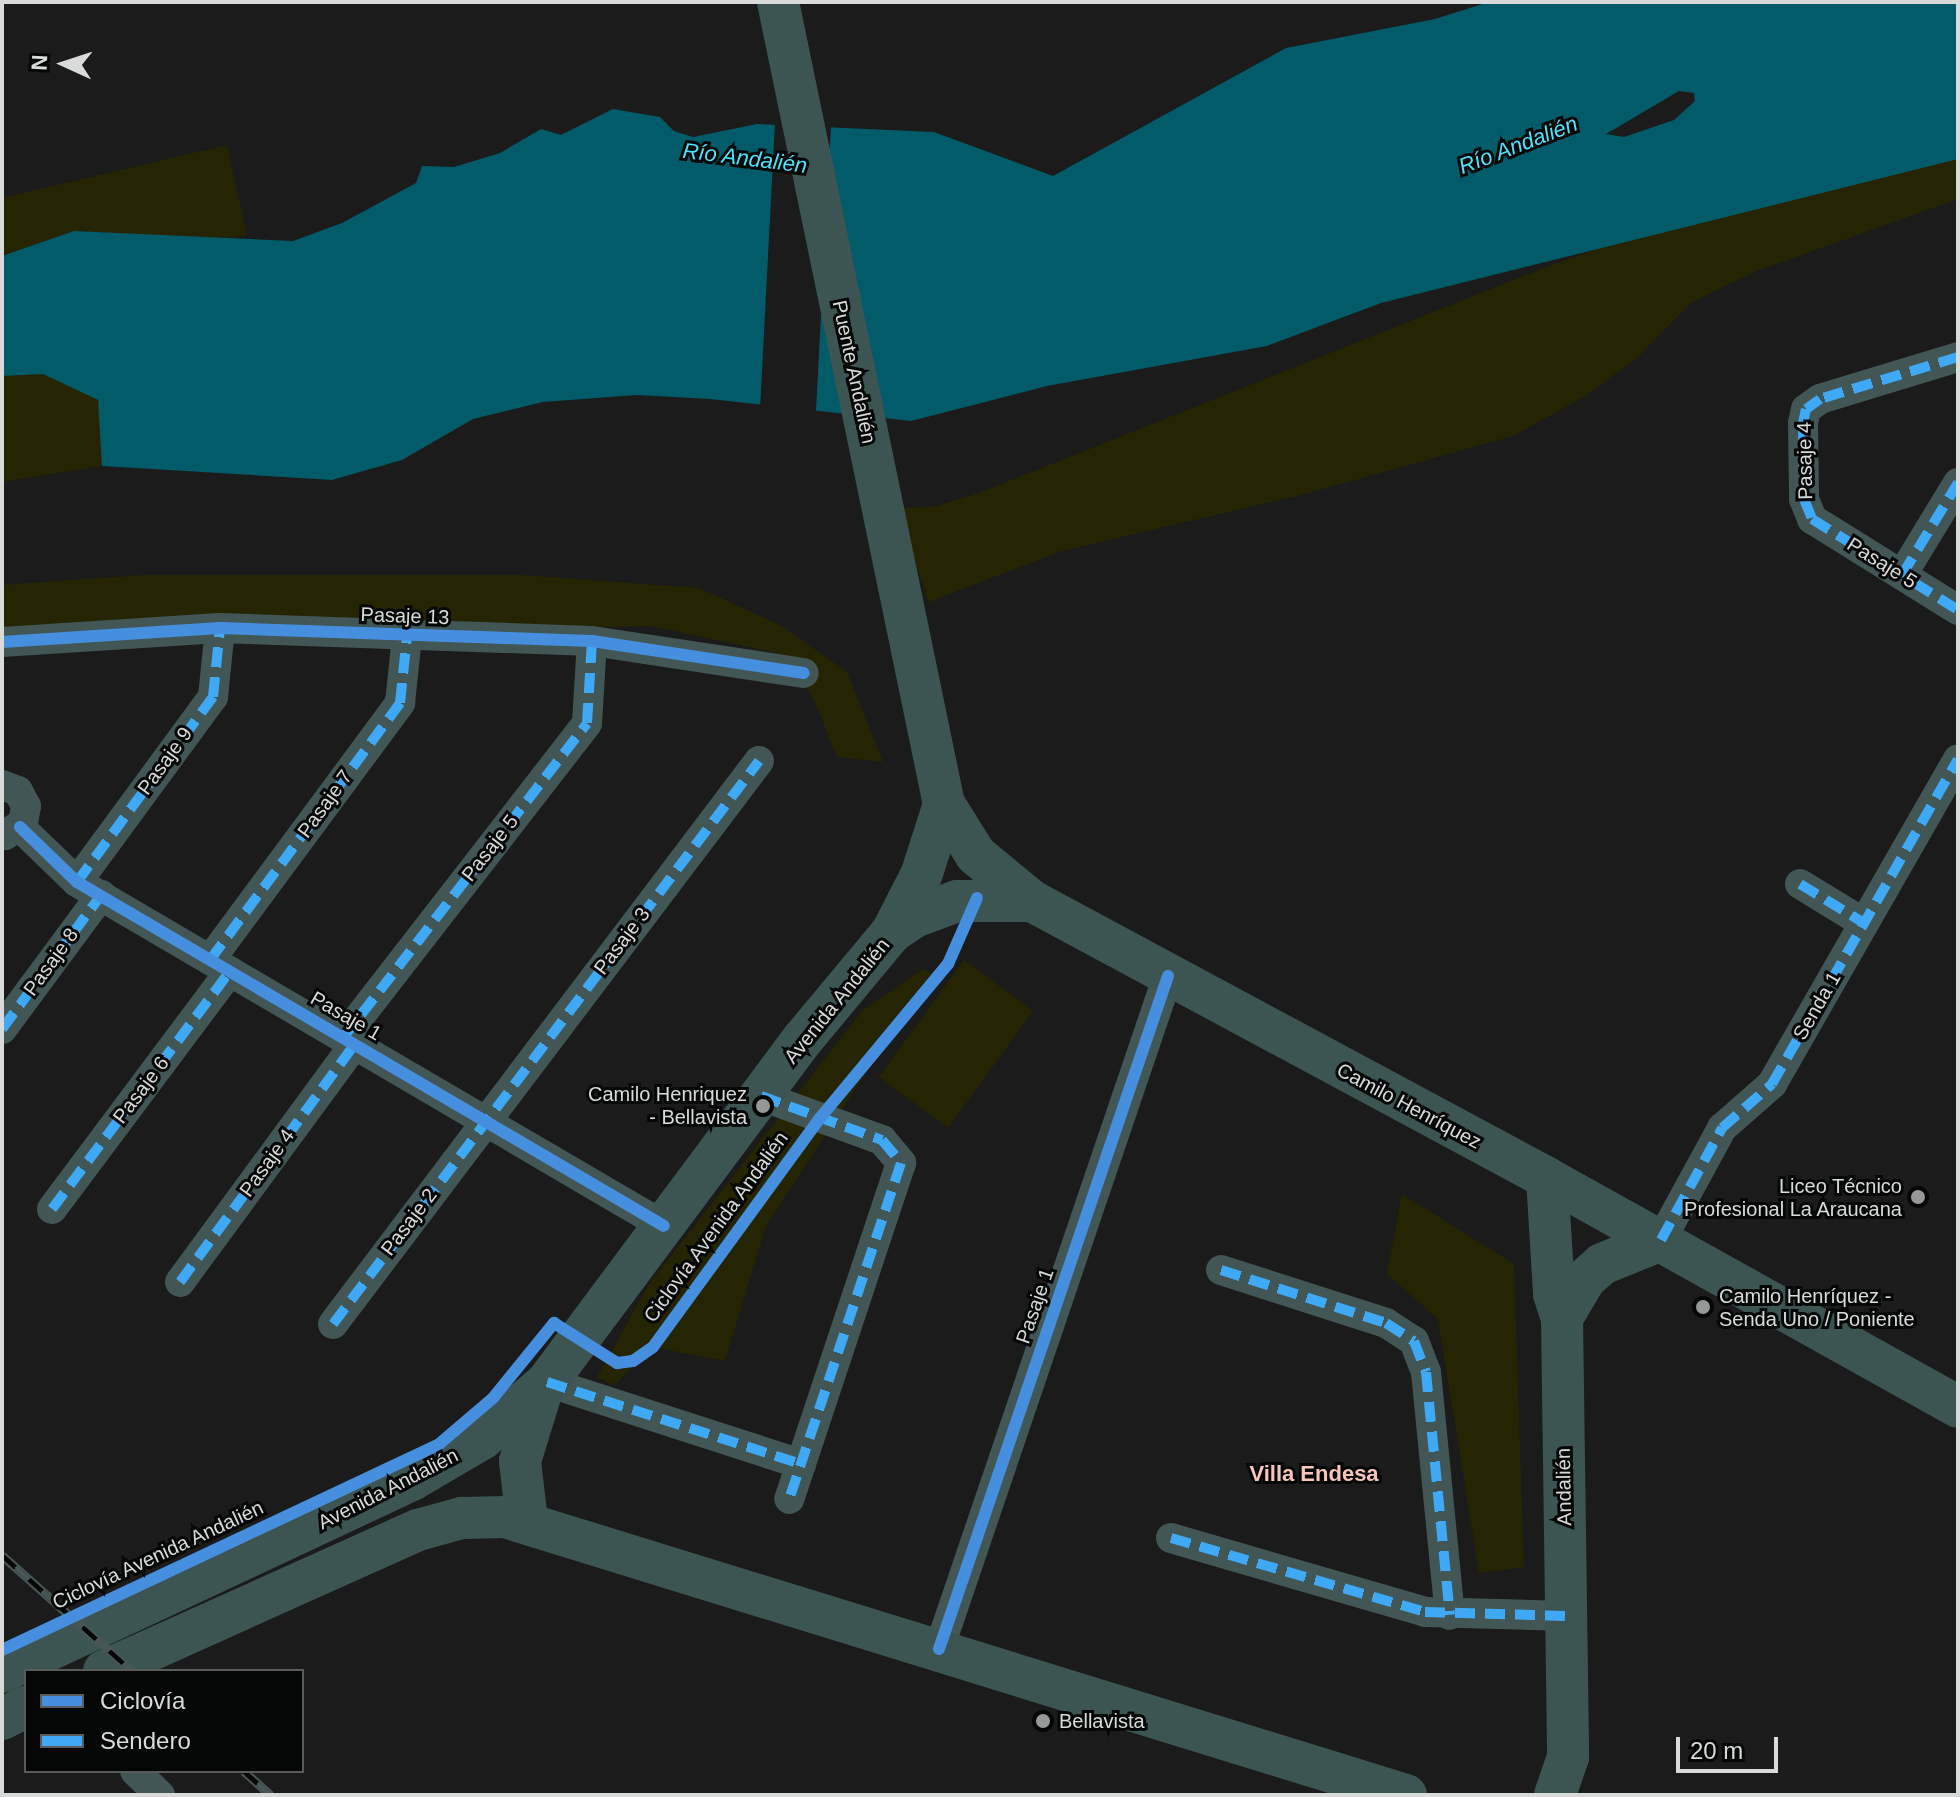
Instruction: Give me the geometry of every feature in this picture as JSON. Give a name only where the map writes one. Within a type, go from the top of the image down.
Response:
[{"type":"main road","name":"Puente Andalién","points":[[778,2],[930,742]]},
{"type":"main road","name":"Camilo Henríquez","points":[[930,742],[944,804],[976,855],[1032,901],[1661,1240],[1958,1407]]},
{"type":"main road","points":[[892,932],[922,873],[944,804]]},
{"type":"main road","name":"Avenida Andalién","points":[[2,1672],[455,1458],[547,1382],[761,1096],[892,932],[957,901],[1032,901]]},
{"type":"main road","name":"Andalién","points":[[1547,1178],[1552,1281],[1562,1318],[1568,1757],[1555,1795]]},
{"type":"main road","points":[[1562,1318],[1585,1279],[1602,1264],[1661,1240]]},
{"type":"main road","points":[[527,1521],[520,1461],[533,1407],[547,1382]]},
{"type":"main road","points":[[108,1669],[418,1530],[462,1518],[527,1521],[1406,1795]]},
{"type":"main road","points":[[2,1719],[24,1708]]},
{"type":"street","name":"Pasaje 4","points":[[1808,514],[1806,409],[1820,399],[1958,357]]},
{"type":"street","points":[[1902,575],[1958,483]]},
{"type":"street","name":"Pasaje 5","points":[[1808,514],[1958,610]]},
{"type":"street","name":"Pasaje 13","points":[[2,642],[220,628],[592,641],[663,648],[804,673]]},
{"type":"street","name":"Pasaje 9","points":[[89,889],[213,697],[220,628]]},
{"type":"street","name":"Pasaje 7","points":[[220,966],[400,703],[407,636]]},
{"type":"street","name":"Pasaje 5","points":[[349,1041],[587,723],[592,641]]},
{"type":"street","name":"Senda 1","points":[[1661,1240],[1722,1128],[1772,1084],[1958,759]]},
{"type":"street","name":"Pasaje 3","points":[[485,1121],[759,761]]},
{"type":"street","name":"Pasaje 1","points":[[2,785],[23,799],[26,814],[11,831],[89,889],[664,1226]]},
{"type":"street","points":[[1800,884],[1864,923]]},
{"type":"street","name":"Pasaje 8","points":[[2,1029],[89,889]]},
{"type":"street","name":"Pasaje 6","points":[[52,1209],[220,966]]},
{"type":"street","name":"Pasaje 1","points":[[939,1649],[1168,976]]},
{"type":"street","name":"Pasaje 4","points":[[180,1282],[349,1041]]},
{"type":"street","points":[[761,1096],[882,1140],[901,1163],[789,1499]]},
{"type":"street","name":"Pasaje 2","points":[[333,1324],[485,1121]]},
{"type":"street","points":[[1221,1270],[1386,1323],[1414,1341],[1426,1372],[1450,1615]]},
{"type":"street","points":[[547,1382],[801,1464]]},
{"type":"street","points":[[1171,1538],[1389,1605],[1450,1615],[1565,1616]]},
{"type":"street","points":[[137,1773],[160,1795]]},
{"type":"shaded area","points":[[1958,138],[1958,199],[1757,271],[1692,302],[1637,358],[1584,397],[1513,436],[1301,495],[1062,551],[929,602],[896,508],[933,507],[979,493],[1541,269],[1699,212]]},
{"type":"shaded area","points":[[227,145],[247,236],[200,239],[74,231],[2,256],[2,198]]},
{"type":"shaded area","points":[[43,374],[99,400],[102,466],[2,482],[2,376]]},
{"type":"shaded area","points":[[145,575],[521,575],[699,588],[782,626],[847,672],[883,762],[837,757],[812,695],[772,652],[651,626],[2,638],[2,585]]},
{"type":"shaded area","points":[[964,960],[1034,1011],[948,1128],[879,1077]]},
{"type":"shaded area","points":[[923,969],[931,973],[766,1226],[725,1361],[653,1347],[614,1385],[597,1377],[649,1284],[862,1011]]},
{"type":"shaded area","points":[[1402,1194],[1514,1264],[1524,1567],[1479,1573],[1438,1319],[1387,1274]]},
{"type":"water","name":"Río Andalién","points":[[1489,2],[1958,2],[1958,159],[1381,303],[1267,346],[1047,386],[911,421],[710,399],[637,395],[543,402],[473,419],[402,460],[332,480],[102,466],[98,400],[43,374],[2,376],[2,256],[74,231],[293,241],[342,223],[416,183],[422,166],[454,167],[500,153],[541,129],[561,135],[613,109],[660,117],[674,131],[693,137],[757,124],[934,132],[1053,176],[1286,48],[1435,19]],"holes":[[[1679,91],[1694,93],[1695,101],[1674,120],[1624,137],[1606,134]]]},
{"type":"pier","points":[[775,123],[831,126],[815,427],[759,424]]},
{"type":"railway","points":[[2,1555],[130,1669]]},
{"type":"railway","points":[[246,1773],[271,1795]]},
{"type":"marked path","points":[[1958,357],[1820,399],[1806,409],[1803,423],[1804,499],[1812,519],[1958,610]]},
{"type":"marked path","points":[[1902,575],[1958,483]]},
{"type":"marked path","points":[[77,882],[213,697],[220,628]]},
{"type":"marked path","points":[[210,960],[400,703],[407,636]]},
{"type":"marked path","points":[[343,1038],[587,723],[592,641]]},
{"type":"marked path","points":[[1661,1240],[1722,1128],[1772,1084],[1958,759]]},
{"type":"marked path","points":[[333,1324],[759,761]]},
{"type":"marked path","points":[[1800,884],[1864,923]]},
{"type":"marked path","points":[[2,1029],[101,895]]},
{"type":"marked path","points":[[52,1209],[230,971]]},
{"type":"marked path","points":[[180,1282],[355,1044]]},
{"type":"marked path","points":[[761,1096],[882,1140],[901,1163],[789,1499]]},
{"type":"marked path","points":[[1221,1270],[1386,1323],[1414,1341],[1426,1372],[1450,1615]]},
{"type":"marked path","points":[[547,1382],[801,1464]]},
{"type":"marked path","points":[[1171,1538],[1425,1612],[1565,1616]]},
{"type":"cycle path","points":[[2,642],[220,628],[592,641],[804,673]]},
{"type":"cycle path","points":[[20,827],[77,882],[664,1226]]},
{"type":"cycle path","name":"Ciclovía Avenida Andalién","points":[[2,1650],[438,1445],[493,1398],[554,1323],[617,1363],[633,1361],[653,1347],[820,1118],[948,964],[977,898]]},
{"type":"cycle path","points":[[939,1649],[1168,976]]},
{"type":"place","name":"Camilo Henriquez - Bellavista","points":[[763,1106]]},
{"type":"place","name":"Liceo Técnico Profesional La Araucana","points":[[1918,1197]]},
{"type":"place","name":"Camilo Henríquez - Senda Uno / Poniente","points":[[1703,1307]]},
{"type":"place","name":"Bellavista","points":[[1043,1721]]},
{"type":"district","name":"Villa Endesa","points":[[1314,1474]]}]
